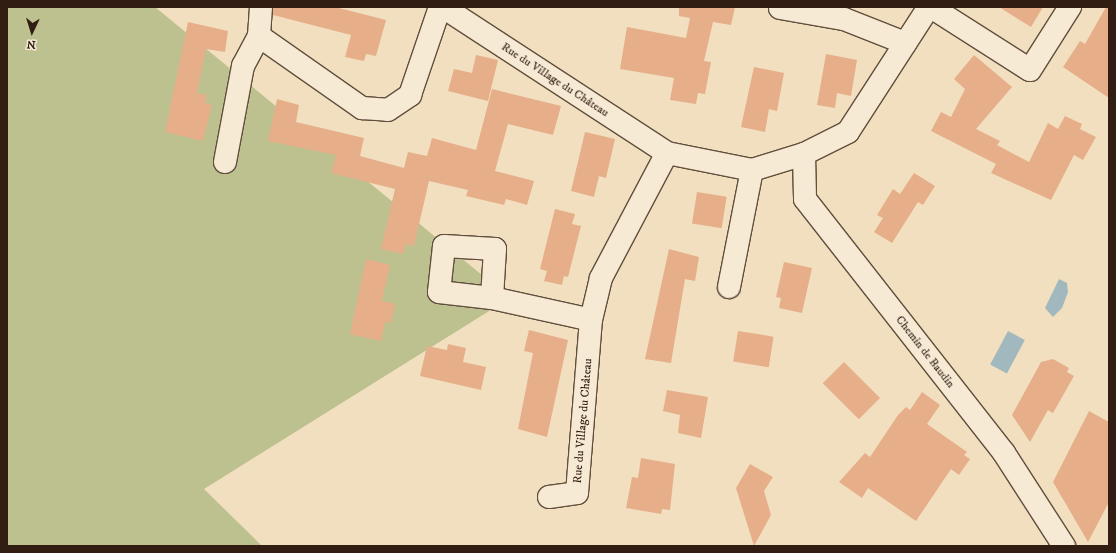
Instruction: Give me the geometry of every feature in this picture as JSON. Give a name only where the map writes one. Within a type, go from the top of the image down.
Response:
[{"type":"street","points":[[225,162],[243,66],[259,36],[261,7]]},
{"type":"street","name":"Rue du Village du Château","points":[[259,36],[362,108],[388,110],[410,95],[441,7],[667,153],[752,170],[804,154],[848,132],[930,7],[1030,70],[1070,7]]},
{"type":"street","points":[[780,8],[844,19],[905,43]]},
{"type":"street","name":"Rue du Village du Château","points":[[549,497],[577,493],[591,320],[600,278],[667,153]]},
{"type":"street","name":"Chemin de Baudin","points":[[804,154],[805,199],[1004,453],[1064,546]]},
{"type":"street","points":[[729,287],[752,170]]},
{"type":"street","points":[[492,298],[591,320]]},
{"type":"green space","points":[[7,7],[155,7],[510,298],[204,489],[262,546],[7,546]]},
{"type":"water","points":[[1059,279],[1067,283],[1068,292],[1062,308],[1053,317],[1045,308]]},
{"type":"water","points":[[1008,331],[1025,340],[1007,373],[990,365]]},
{"type":"building","points":[[273,7],[335,7],[386,20],[376,56],[366,54],[364,61],[345,57],[351,35],[273,15]]},
{"type":"building","points":[[679,7],[735,7],[731,25],[713,22],[704,61],[711,62],[705,94],[698,93],[696,104],[670,100],[674,78],[620,69],[627,27],[686,38],[690,18],[679,16]]},
{"type":"building","points":[[999,7],[1043,7],[1031,27]]},
{"type":"building","points":[[1106,7],[1109,7],[1109,98],[1063,67],[1080,41],[1085,44]]},
{"type":"building","points":[[188,22],[228,31],[225,52],[206,49],[197,93],[207,95],[205,103],[212,105],[203,141],[165,132]]},
{"type":"building","points":[[826,54],[857,60],[851,96],[837,93],[835,108],[817,105]]},
{"type":"building","points":[[476,55],[498,60],[488,101],[448,91],[454,69],[472,73]]},
{"type":"building","points":[[974,55],[1012,87],[976,129],[1000,141],[997,145],[1029,162],[1048,123],[1058,129],[1065,116],[1082,124],[1080,129],[1096,137],[1083,160],[1074,155],[1051,200],[991,173],[996,164],[931,131],[941,112],[951,117],[965,89],[954,79]]},
{"type":"building","points":[[754,67],[784,73],[777,111],[769,109],[765,132],[741,127]]},
{"type":"building","points":[[492,89],[561,106],[553,135],[508,124],[495,171],[534,181],[527,205],[506,199],[504,205],[466,196],[468,190],[429,181],[414,246],[406,244],[403,254],[381,249],[395,189],[331,173],[336,155],[268,141],[277,99],[299,105],[296,122],[364,138],[360,156],[404,168],[408,152],[427,156],[432,138],[476,150]]},
{"type":"building","points":[[585,132],[615,139],[606,178],[599,176],[594,197],[571,191]]},
{"type":"building","points":[[914,173],[935,186],[923,205],[918,202],[892,243],[874,232],[883,218],[877,215],[893,189],[900,194]]},
{"type":"building","points":[[697,192],[727,197],[722,228],[692,224]]},
{"type":"building","points":[[555,209],[575,214],[572,224],[581,226],[568,277],[564,276],[562,285],[544,281],[547,271],[540,269]]},
{"type":"building","points":[[669,249],[699,257],[695,281],[685,279],[671,363],[645,359]]},
{"type":"building","points":[[366,259],[390,265],[382,301],[395,304],[391,323],[385,322],[381,341],[350,334]]},
{"type":"building","points":[[784,262],[812,268],[802,313],[779,308],[781,298],[776,297]]},
{"type":"building","points":[[529,330],[568,340],[547,437],[518,429],[533,353],[524,351]]},
{"type":"building","points":[[738,331],[774,337],[769,367],[733,362]]},
{"type":"building","points":[[448,344],[466,348],[463,362],[486,367],[481,390],[420,376],[427,346],[447,350]]},
{"type":"building","points":[[1053,359],[1069,368],[1067,372],[1074,376],[1053,413],[1048,410],[1030,442],[1012,415],[1041,362]]},
{"type":"building","points":[[844,362],[880,398],[859,419],[823,383]]},
{"type":"building","points":[[667,390],[708,397],[701,438],[678,433],[680,415],[663,411]]},
{"type":"building","points":[[922,392],[940,405],[927,424],[967,452],[964,455],[970,459],[959,475],[951,469],[916,521],[868,488],[862,498],[839,482],[865,453],[870,457],[898,415],[906,407],[910,410]]},
{"type":"building","points":[[1089,411],[1109,422],[1109,502],[1088,542],[1053,482]]},
{"type":"building","points":[[641,458],[675,464],[670,510],[662,509],[661,514],[626,508],[632,477],[638,478]]},
{"type":"building","points":[[750,464],[773,477],[764,491],[771,515],[754,546],[736,488]]}]
